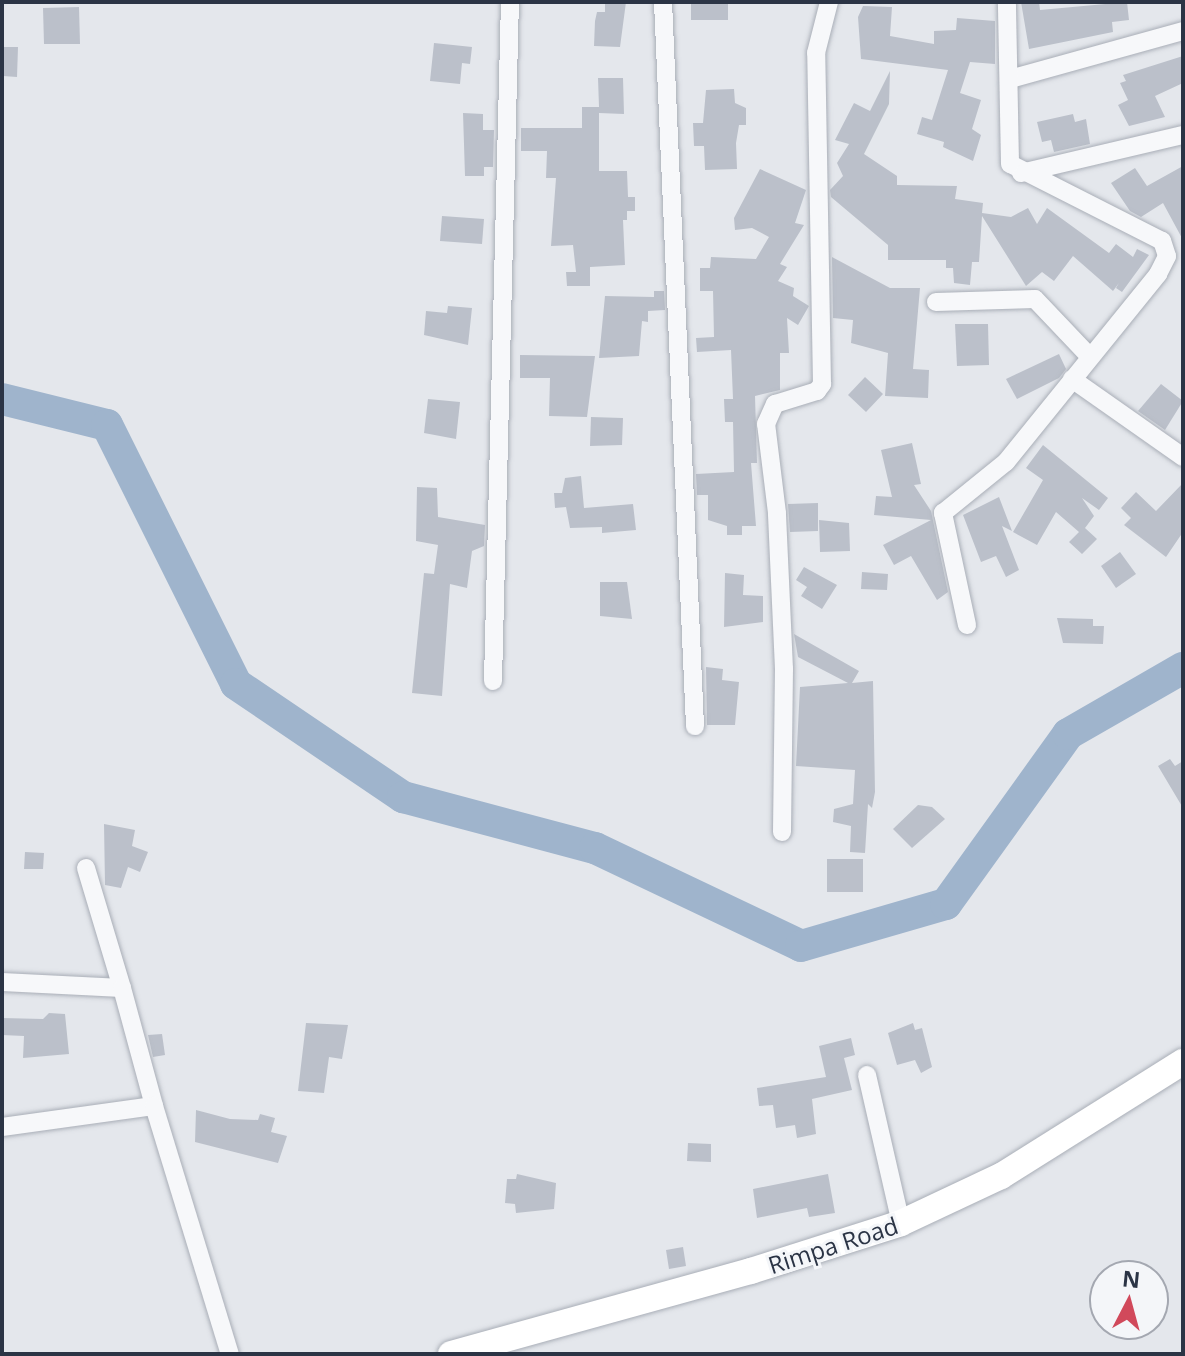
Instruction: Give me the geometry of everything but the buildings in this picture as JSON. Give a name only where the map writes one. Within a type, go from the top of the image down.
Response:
[{"type":"street","points":[[493,681],[510,2]]},
{"type":"street","points":[[663,2],[695,726]]},
{"type":"street","points":[[782,832],[784,669],[777,513],[766,424],[775,404],[817,391],[822,384],[816,53],[829,2]]},
{"type":"street","points":[[967,625],[943,513],[1006,462],[1158,274],[1167,246],[1021,173],[1010,164],[1007,2]]},
{"type":"street","points":[[1010,79],[1183,31]]},
{"type":"street","points":[[1021,173],[1183,135]]},
{"type":"street","points":[[936,302],[1035,299],[1090,357]]},
{"type":"street","points":[[1072,379],[1183,457]]},
{"type":"street","points":[[86,868],[154,1106],[230,1354]]},
{"type":"street","points":[[2,982],[122,988]]},
{"type":"street","name":"Rimpa Road","points":[[451,1354],[765,1267],[901,1223],[1001,1176],[1183,1062]]},
{"type":"street","points":[[867,1075],[901,1223]]},
{"type":"street","points":[[2,1127],[154,1106]]},
{"type":"waterway","points":[[2,399],[107,425],[236,684],[403,797],[595,848],[801,946],[946,904],[1068,734],[1183,668]]}]
